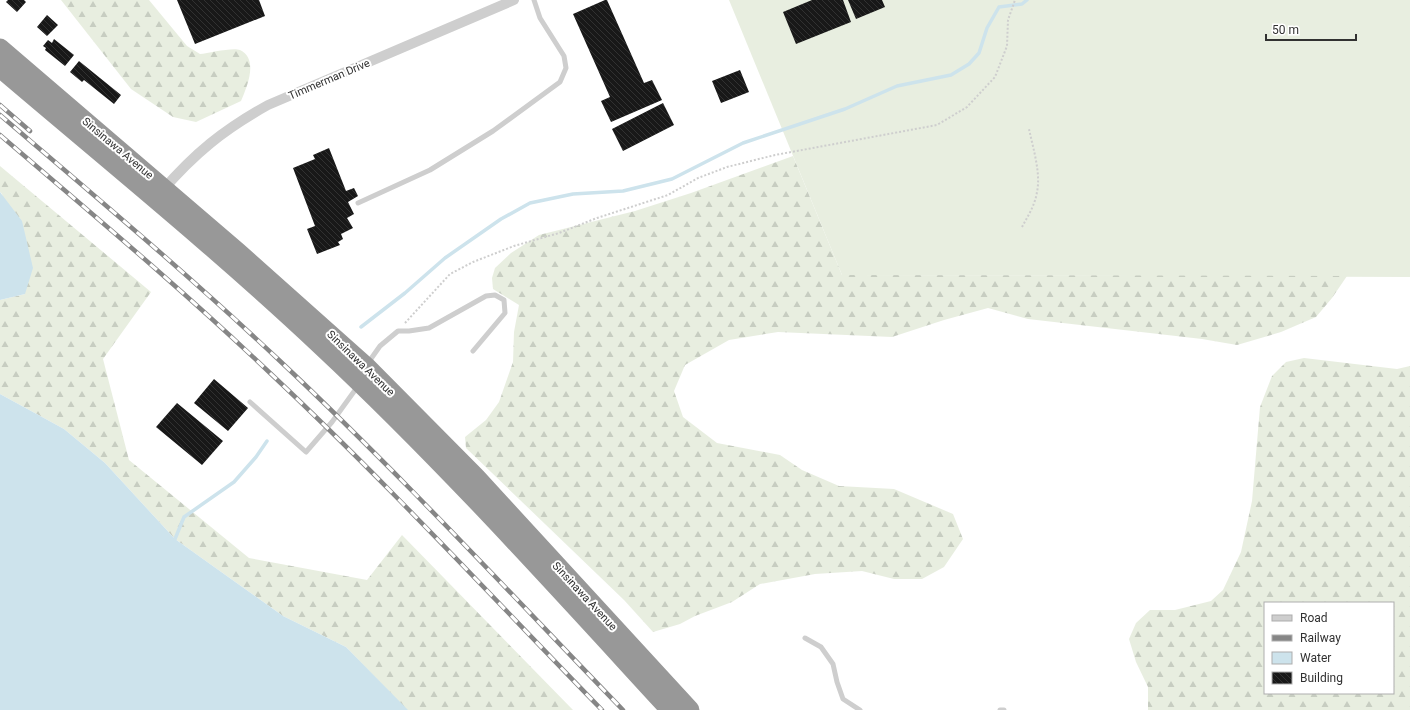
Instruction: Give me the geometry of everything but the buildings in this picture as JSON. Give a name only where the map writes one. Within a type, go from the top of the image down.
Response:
[{"type":"highway","name":"Sinsinawa Avenue","points":[[0,48],[159,194]]},
{"type":"highway","name":"Sinsinawa Avenue","points":[[0,68],[159,194],[266,275],[363,375],[670,710]]},
{"type":"highway","name":"Sinsinawa Avenue","points":[[363,375],[476,477],[690,710]]},
{"type":"street","name":"Timmerman Drive","points":[[159,194],[196,155],[239,121],[268,106],[514,0]]},
{"type":"lane","points":[[358,203],[430,170],[493,131],[560,82],[566,68],[564,56],[540,18],[534,0]]},
{"type":"lane","points":[[250,402],[306,452],[337,416],[380,346],[398,331],[429,328],[486,296],[495,295],[504,300],[505,313],[473,351]]},
{"type":"lane","points":[[805,638],[821,647],[833,664],[836,682],[843,699],[860,710]]},
{"type":"path","points":[[398,331],[450,274],[472,262],[514,246],[559,233],[597,218],[668,195],[698,178],[727,167],[775,155],[937,125],[967,107],[995,77],[1007,46],[1008,20],[1015,0]]},
{"type":"path","points":[[1022,227],[1031,210],[1037,192],[1037,168],[1029,129]]},
{"type":"green space","points":[[61,0],[149,0],[187,46],[200,54],[237,49],[240,50],[246,54],[250,66],[250,74],[241,101],[196,122],[173,117],[131,89]]},
{"type":"green space","points":[[729,0],[1410,0],[1410,277],[842,275]]},
{"type":"green space","points":[[793,156],[842,275],[1347,276],[1332,298],[1316,317],[1281,332],[1237,345],[1202,339],[1028,319],[988,308],[944,320],[892,337],[778,332],[729,340],[685,365],[674,391],[683,417],[717,443],[780,455],[802,470],[839,486],[894,489],[953,514],[963,539],[944,567],[922,579],[894,579],[862,571],[815,574],[760,584],[732,602],[695,616],[680,624],[653,632],[624,600],[466,448],[465,437],[486,420],[499,402],[513,362],[514,332],[519,305],[493,289],[492,278],[495,268],[511,253],[539,235],[635,211],[691,193]]},
{"type":"green space","points":[[0,166],[151,292],[103,359],[129,460],[249,558],[367,580],[402,535],[573,710],[407,710],[346,647],[283,616],[175,539],[105,463],[64,429],[0,394],[0,300],[25,294],[2,194],[0,192]]},
{"type":"green space","points":[[1304,358],[1397,369],[1410,366],[1410,710],[1148,710],[1148,687],[1136,662],[1129,639],[1136,623],[1150,610],[1175,610],[1211,601],[1223,590],[1241,552],[1252,501],[1260,407],[1272,376],[1286,362]]},
{"type":"water","points":[[0,192],[22,221],[33,268],[25,294],[0,300]]},
{"type":"water","points":[[0,394],[64,429],[105,463],[175,539],[283,616],[346,647],[408,710],[0,710]]},
{"type":"waterway","points":[[361,327],[405,293],[445,258],[501,219],[530,203],[573,194],[623,191],[672,179],[743,143],[845,109],[897,86],[951,75],[969,64],[979,53],[987,28],[999,7],[1022,4],[1027,0]]},
{"type":"waterway","points":[[175,539],[184,517],[234,482],[256,457],[267,441]]},
{"type":"railway","points":[[0,105],[30,131]]},
{"type":"railway","points":[[0,115],[177,267],[246,329],[324,403],[411,490],[623,710]]},
{"type":"railway","points":[[0,135],[170,282],[237,342],[313,414],[397,497],[602,710]]}]
